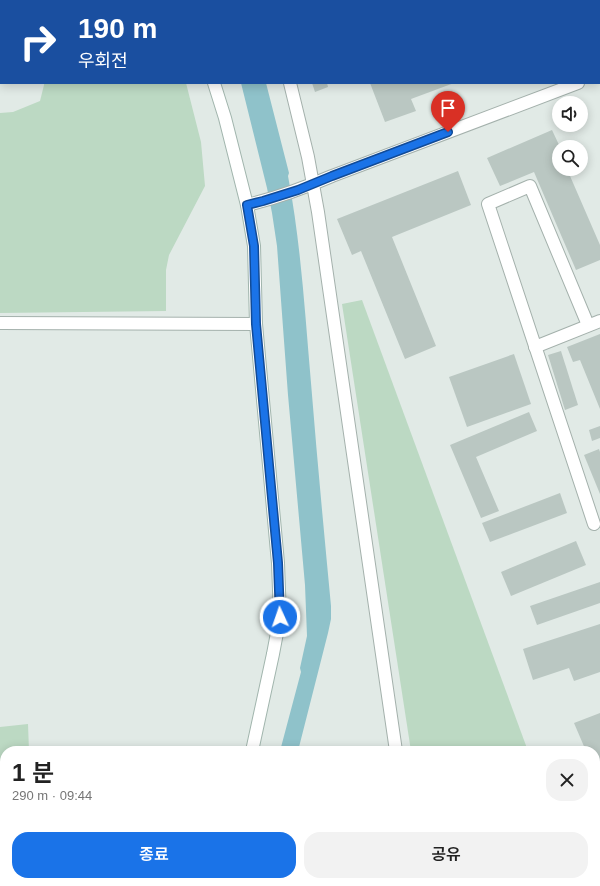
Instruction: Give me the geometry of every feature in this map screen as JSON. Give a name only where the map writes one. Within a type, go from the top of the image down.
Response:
[{"type":"street","points":[[214,84],[225,118],[247,205],[254,246],[256,324],[278,563],[280,617],[253,746]]},
{"type":"street","points":[[290,84],[313,184],[395,746]]},
{"type":"street","points":[[247,205],[298,190],[575,84]]},
{"type":"street","points":[[588,325],[530,186],[488,204],[594,524]]},
{"type":"street","points":[[535,347],[600,321]]},
{"type":"street","points":[[0,323],[256,324]]},
{"type":"green space","points":[[186,84],[201,142],[205,186],[169,255],[166,270],[166,311],[0,313],[0,113],[13,112],[40,101],[44,85]]},
{"type":"green space","points":[[362,300],[526,746],[410,746],[342,304]]},
{"type":"green space","points":[[28,724],[29,746],[0,746],[0,727]]},
{"type":"water","points":[[241,84],[266,84],[289,173],[288,176],[302,279],[331,606],[331,619],[328,633],[299,746],[281,746],[301,672],[300,668],[307,636],[305,585],[288,395],[277,246],[267,188]]},
{"type":"building","points":[[312,84],[327,84],[328,87],[315,92]]},
{"type":"building","points":[[370,84],[451,84],[411,99],[416,111],[385,122]]},
{"type":"building","points":[[552,130],[557,140],[552,140],[552,176],[570,176],[600,245],[600,260],[576,270],[534,172],[500,186],[487,158]]},
{"type":"building","points":[[458,171],[471,205],[392,237],[436,346],[405,359],[361,251],[352,255],[337,219]]},
{"type":"building","points":[[600,334],[600,409],[580,360],[573,362],[567,347]]},
{"type":"building","points":[[561,351],[578,405],[565,410],[548,355]]},
{"type":"building","points":[[514,354],[531,404],[467,427],[449,377]]},
{"type":"building","points":[[529,412],[537,431],[476,457],[499,511],[481,518],[450,445]]},
{"type":"building","points":[[600,426],[600,438],[592,441],[589,430]]},
{"type":"building","points":[[599,449],[600,452],[600,494],[584,455]]},
{"type":"building","points":[[560,493],[567,513],[490,542],[482,523]]},
{"type":"building","points":[[576,541],[586,565],[511,596],[501,572]]},
{"type":"building","points":[[600,582],[600,603],[537,625],[530,606]]},
{"type":"building","points":[[600,624],[600,672],[574,681],[569,668],[533,680],[523,649]]},
{"type":"building","points":[[600,713],[600,746],[584,746],[574,723]]},
{"type":"route","points":[[280,617],[278,563],[256,324],[254,246],[247,205],[298,190],[448,132]]}]
